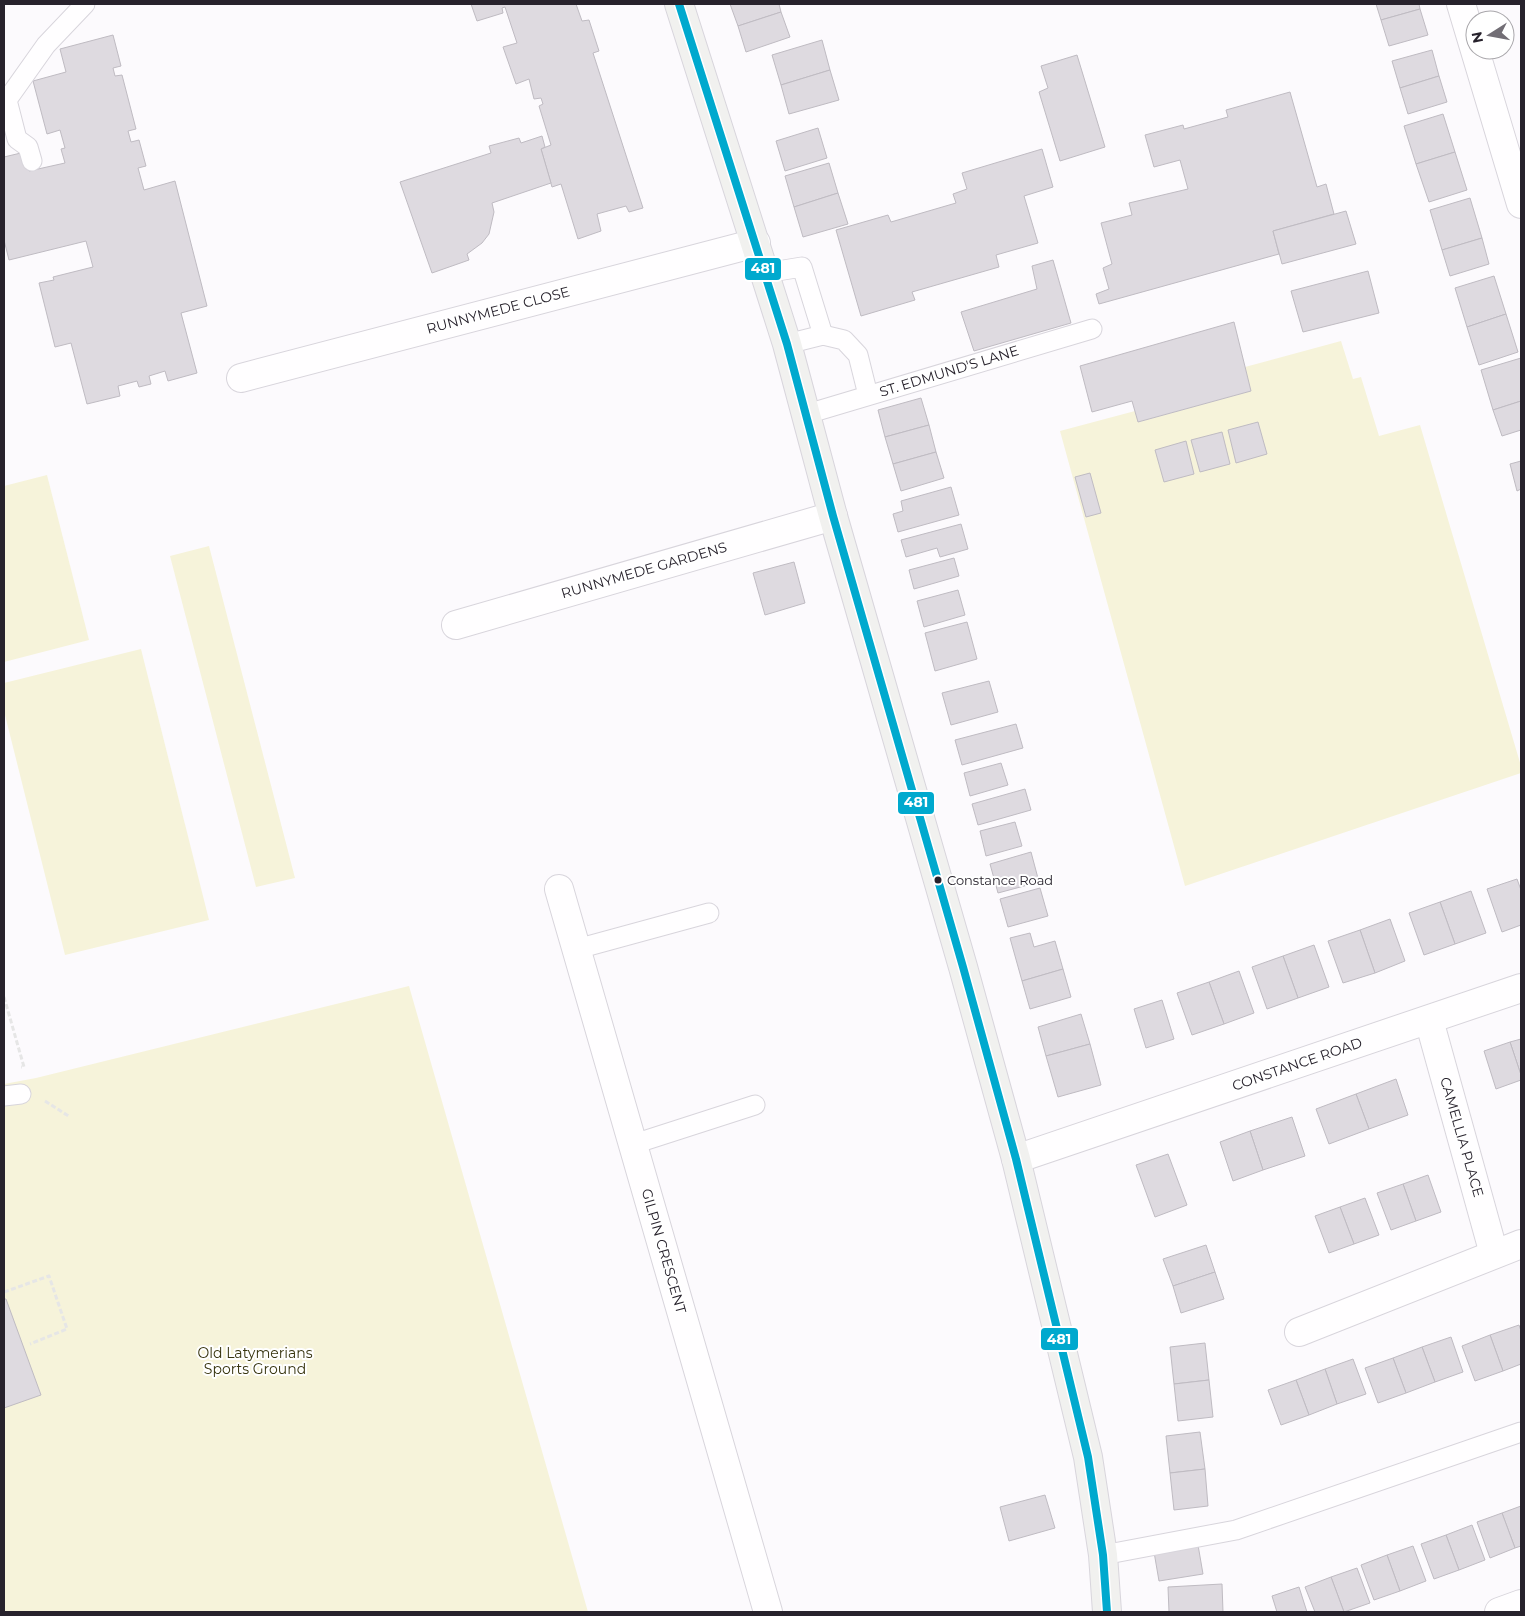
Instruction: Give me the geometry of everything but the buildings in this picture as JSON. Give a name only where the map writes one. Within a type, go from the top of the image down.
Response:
[{"type":"street","points":[[679,4],[787,344],[833,516],[964,967],[1016,1159],[1088,1457],[1103,1555],[1107,1612]]},
{"type":"street","points":[[1461,4],[1521,204]]},
{"type":"street","name":"RUNNYMEDE CLOSE","points":[[241,378],[756,243]]},
{"type":"street","name":"RUNNYMEDE GARDENS","points":[[456,624],[833,516]]},
{"type":"street","name":"GILPIN CRESCENT","points":[[559,889],[768,1612]]},
{"type":"street","name":"CONSTANCE ROAD","points":[[1016,1159],[1521,988]]},
{"type":"street","name":"CAMELLIA PLACE","points":[[1429,1020],[1494,1254]]},
{"type":"street","points":[[1299,1332],[1521,1244]]},
{"type":"street","points":[[1499,1612],[1521,1604]]},
{"type":"lane","points":[[32,161],[28,147],[17,139],[7,100],[46,45],[85,4]]},
{"type":"lane","points":[[765,273],[802,267],[823,335]]},
{"type":"lane","name":"ST. EDMUND'S LANE","points":[[806,414],[1092,329]]},
{"type":"lane","points":[[787,344],[823,335],[844,340],[858,355],[868,395]]},
{"type":"lane","points":[[577,949],[709,913]]},
{"type":"lane","points":[[634,1144],[755,1105]]},
{"type":"lane","points":[[1103,1555],[1236,1530],[1521,1432]]},
{"type":"path","points":[[4,998],[24,1067],[17,1068]]},
{"type":"path","points":[[4,1292],[49,1276],[67,1329],[30,1344]]},
{"type":"green space","points":[[1341,341],[1353,379],[1361,377],[1379,436],[1420,425],[1521,766],[1521,773],[1185,886],[1060,431],[1135,411],[1139,422],[1251,391],[1245,367]]},
{"type":"green space","points":[[47,475],[89,640],[4,662],[4,486]]},
{"type":"green space","points":[[209,546],[295,878],[256,887],[170,556]]},
{"type":"green space","points":[[141,649],[209,920],[65,955],[4,711],[4,683]]},
{"type":"green space","name":"Old Latymerians Sports Ground","points":[[409,986],[588,1612],[4,1612],[4,1084],[36,1078]]},
{"type":"transit line","name":"481","points":[[679,4],[787,344],[833,516],[963,967],[1016,1159],[1088,1457],[1103,1555],[1107,1612]]},
{"type":"place","name":"Constance Road","points":[[938,880]]}]
